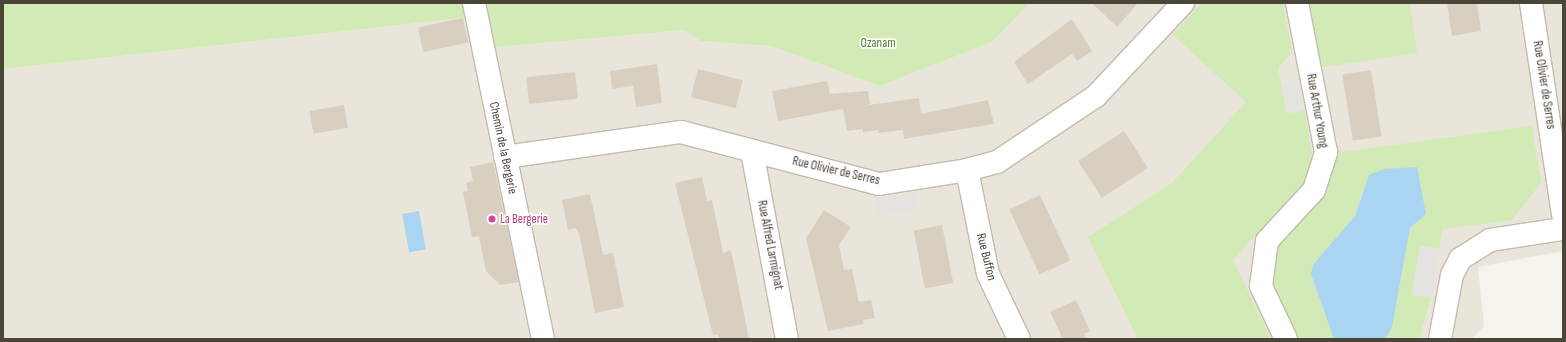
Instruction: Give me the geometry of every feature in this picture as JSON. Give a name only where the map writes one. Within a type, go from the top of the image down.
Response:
[{"type":"street","name":"Chemin de la Bergerie","points":[[474,3],[543,339]]},
{"type":"street","name":"Rue Olivier de Serres","points":[[505,157],[681,132],[879,184],[967,170],[996,162],[1096,96],[1183,3]]},
{"type":"street","name":"Rue Arthur Young","points":[[1286,339],[1261,286],[1267,241],[1314,190],[1326,152],[1297,3]]},
{"type":"street","name":"Rue Olivier de Serres","points":[[1531,3],[1563,214]]},
{"type":"street","name":"Rue Alfred Larmignat","points":[[752,151],[787,339]]},
{"type":"street","name":"Rue Buffon","points":[[967,170],[988,274],[1019,339]]},
{"type":"street","points":[[1440,339],[1452,275],[1460,259],[1473,247],[1490,240],[1563,229]]},
{"type":"shaded area","points":[[1030,3],[1563,3],[1563,251],[1478,267],[1484,326],[1472,339],[3,339],[3,69],[463,18],[496,47],[684,30],[700,41],[771,46],[880,86],[992,42]]},
{"type":"shaded area","points":[[1298,78],[1304,110],[1287,114],[1280,81]]},
{"type":"shaded area","points":[[915,192],[918,210],[879,216],[876,198]]},
{"type":"shaded area","points":[[1420,246],[1439,249],[1431,297],[1412,294]]},
{"type":"green space","name":"Ozanam","points":[[3,3],[1030,3],[992,42],[880,86],[771,46],[700,41],[684,30],[496,47],[463,18],[3,69]]},
{"type":"green space","points":[[1202,3],[1283,3],[1292,52],[1278,68],[1287,112],[1304,110],[1312,153],[1304,183],[1233,260],[1271,339],[1138,339],[1088,237],[1172,183],[1246,102],[1173,35]]},
{"type":"green space","points":[[1311,3],[1410,3],[1417,53],[1317,68],[1305,10]]},
{"type":"green space","points":[[1532,126],[1541,183],[1512,220],[1443,229],[1439,249],[1420,246],[1412,294],[1431,297],[1419,339],[1386,339],[1392,327],[1410,228],[1426,214],[1369,175],[1355,216],[1313,265],[1311,274],[1334,339],[1298,339],[1273,285],[1278,244],[1327,193],[1336,153]]},
{"type":"water","points":[[1417,167],[1426,214],[1410,228],[1392,327],[1386,339],[1334,339],[1311,274],[1313,265],[1355,216],[1369,175],[1384,169]]},
{"type":"water","points":[[419,211],[426,249],[409,252],[402,214]]},
{"type":"building","points":[[1092,3],[1138,3],[1117,27]]},
{"type":"building","points":[[1447,3],[1477,3],[1481,31],[1452,36]]},
{"type":"building","points":[[463,18],[468,42],[423,52],[418,28]]},
{"type":"building","points":[[1072,19],[1092,51],[1077,61],[1072,54],[1028,84],[1014,62]]},
{"type":"building","points":[[657,64],[662,103],[636,107],[633,86],[612,89],[610,71]]},
{"type":"building","points":[[698,69],[743,80],[736,108],[691,97]]},
{"type":"building","points":[[1371,70],[1381,136],[1353,141],[1342,75]]},
{"type":"building","points":[[575,72],[578,99],[529,104],[526,77]]},
{"type":"building","points":[[827,81],[830,94],[868,91],[870,104],[861,106],[919,98],[921,114],[988,100],[994,124],[904,139],[903,130],[878,133],[878,130],[863,132],[863,129],[847,131],[843,109],[778,121],[772,91]]},
{"type":"building","points":[[344,105],[348,128],[314,134],[310,111]]},
{"type":"building","points":[[1124,131],[1148,168],[1102,198],[1078,161]]},
{"type":"building","points":[[493,162],[519,282],[500,285],[486,271],[479,236],[472,237],[463,192],[468,191],[466,183],[473,181],[470,167]]},
{"type":"building","points":[[702,177],[707,201],[712,200],[723,253],[731,250],[749,339],[719,339],[718,334],[713,335],[675,183]]},
{"type":"building","points":[[590,194],[603,255],[613,253],[624,307],[595,313],[579,233],[576,228],[568,230],[562,200]]},
{"type":"building","points":[[1040,195],[1070,260],[1040,275],[1009,209]]},
{"type":"building","points":[[824,210],[851,227],[839,245],[844,270],[852,269],[859,302],[871,300],[875,318],[863,320],[864,324],[828,331],[806,238]]},
{"type":"building","points":[[942,225],[953,283],[925,288],[914,231]]},
{"type":"building","points":[[1076,300],[1090,331],[1084,334],[1086,339],[1063,339],[1050,312]]},
{"type":"place","name":"La Bergerie","points":[[492,219]]}]
